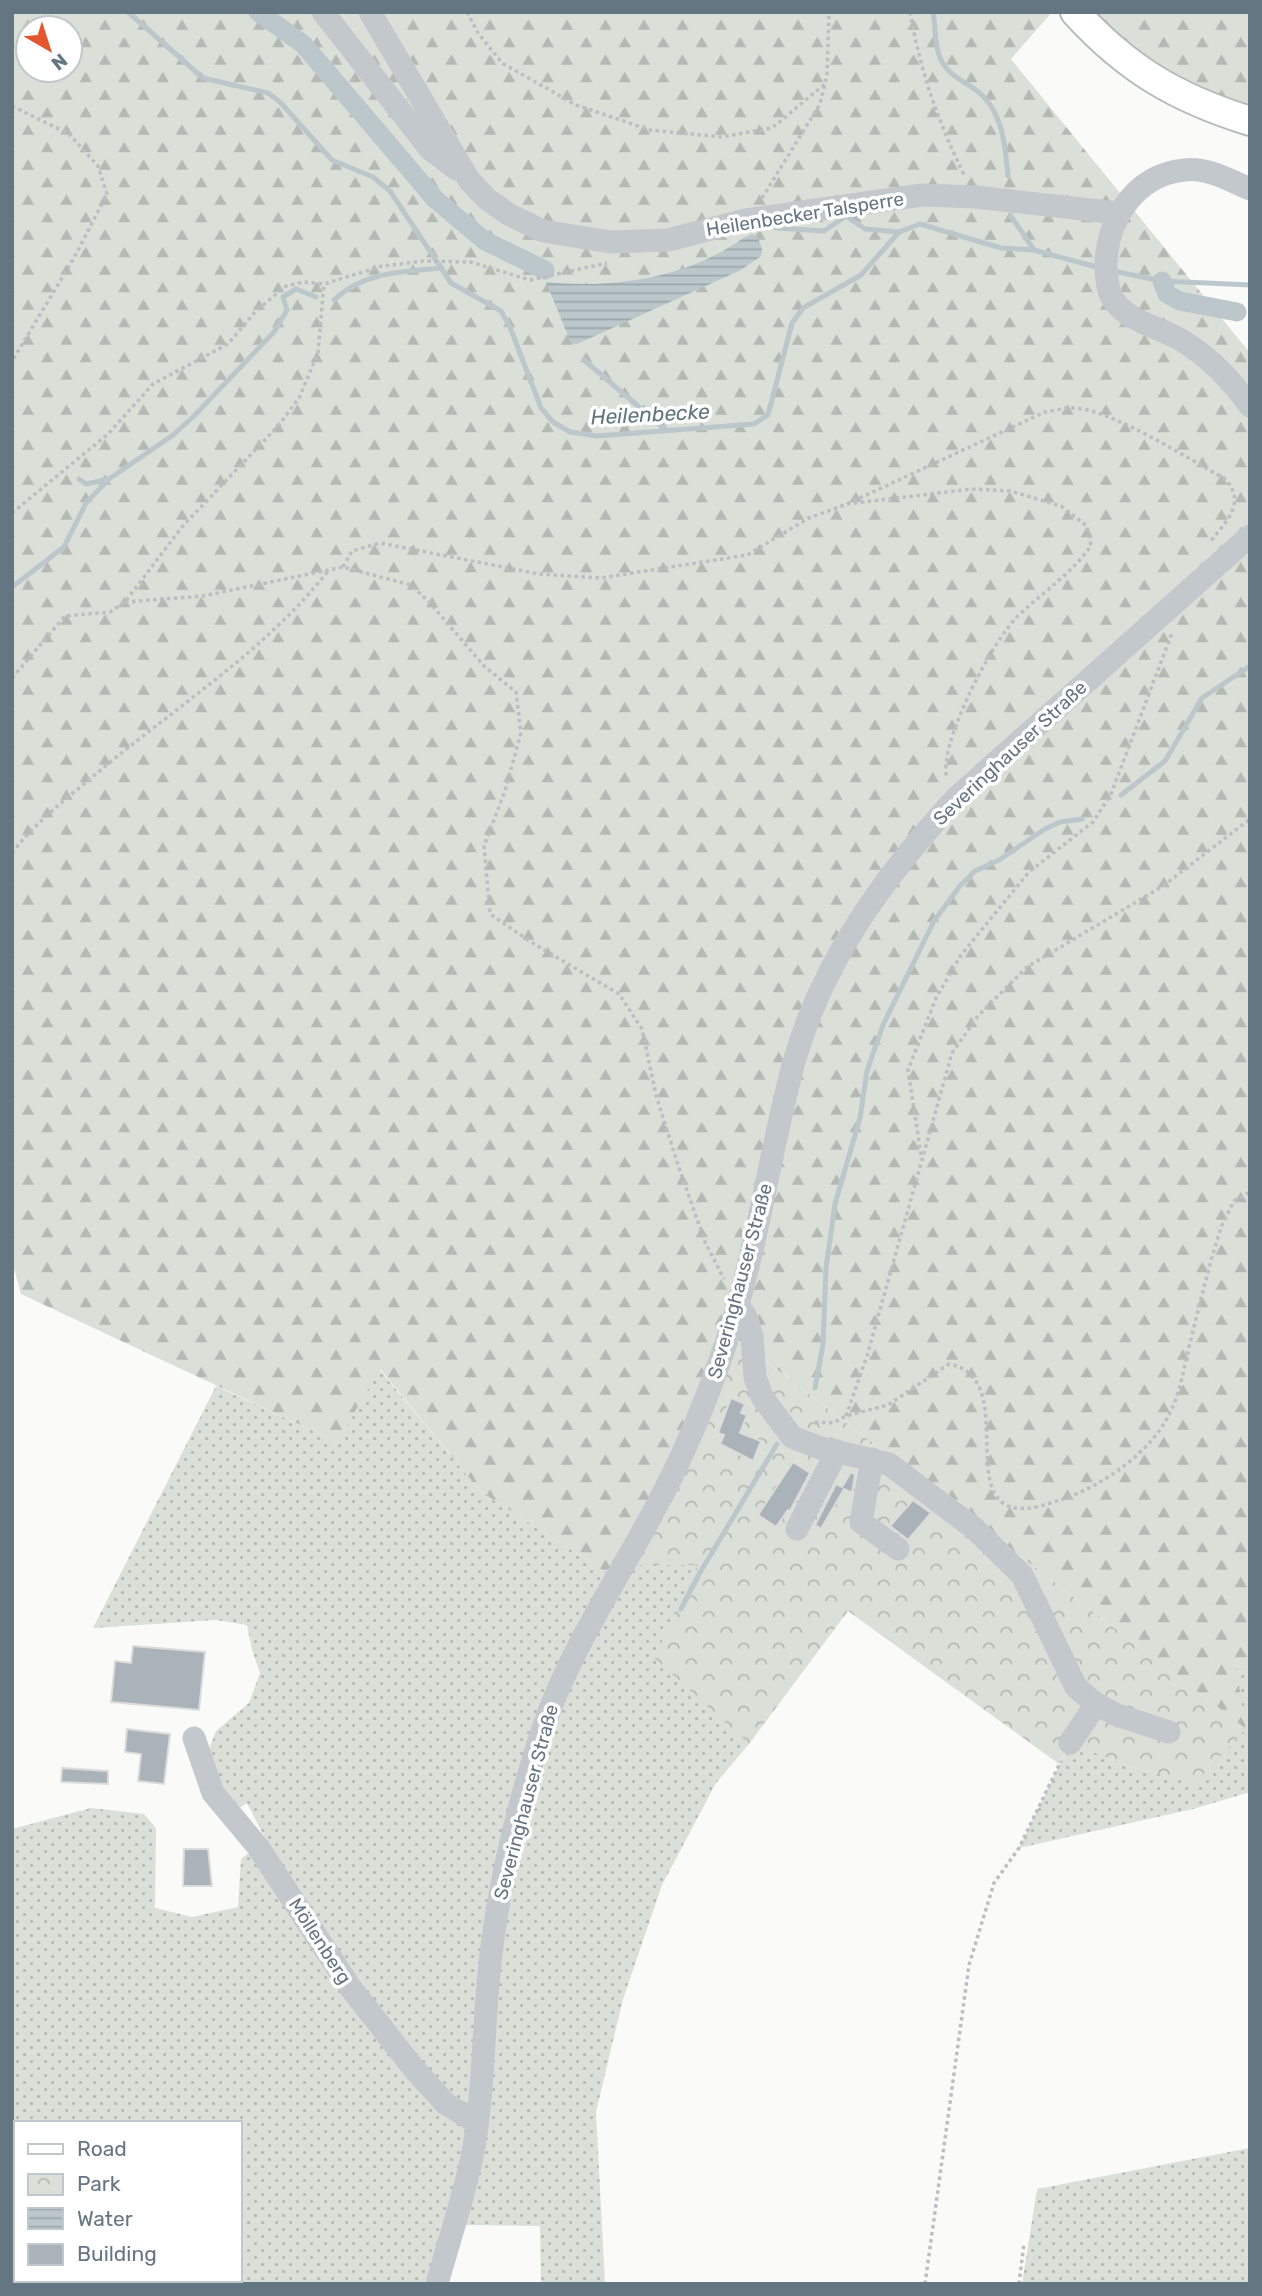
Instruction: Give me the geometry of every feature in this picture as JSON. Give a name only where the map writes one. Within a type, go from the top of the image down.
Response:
[{"type":"main road","points":[[1075,12],[1105,45],[1144,76],[1185,98],[1250,121]]},
{"type":"street","name":"Heilenbecker Talsperre","points":[[323,12],[430,149],[469,180],[487,199],[508,214],[543,231],[610,242],[668,240],[746,220],[922,195],[976,197],[1117,213]]},
{"type":"street","name":"Heilenbecker Talsperre","points":[[370,12],[469,180]]},
{"type":"street","points":[[1250,189],[1206,171],[1183,170],[1154,180],[1117,213],[1106,247],[1107,285],[1121,308],[1181,340],[1202,356],[1250,406]]},
{"type":"street","name":"Severinghauser Straße","points":[[437,2284],[467,2178],[476,2122],[488,1984],[503,1874],[541,1736],[561,1678],[658,1503],[699,1418],[737,1303],[795,1061],[817,999],[838,954],[869,902],[912,846],[956,798],[1250,536]]},
{"type":"street","points":[[737,1303],[746,1317],[752,1337],[755,1377],[762,1397],[778,1421],[798,1440],[889,1464],[937,1499],[996,1547],[1022,1575],[1076,1687],[1096,1704],[1116,1715],[1169,1732]]},
{"type":"street","points":[[797,1529],[837,1451]]},
{"type":"street","points":[[872,1460],[861,1522],[898,1549]]},
{"type":"street","points":[[1070,1743],[1096,1704]]},
{"type":"street","name":"Möllenberg","points":[[194,1738],[214,1793],[258,1847],[350,1987],[446,2104],[476,2122]]},
{"type":"path","points":[[467,12],[478,33],[502,64],[576,105],[650,130],[721,137],[772,128],[825,84]]},
{"type":"path","points":[[746,220],[795,149],[820,104],[825,84],[829,12]]},
{"type":"path","points":[[910,12],[919,64],[938,123],[976,197]]},
{"type":"path","points":[[12,106],[69,134],[98,166],[107,194],[74,258],[12,361]]},
{"type":"path","points":[[12,513],[108,435],[153,384],[228,344],[255,312],[286,286],[304,282],[324,284],[382,266],[424,261],[455,260],[530,279],[612,262]]},
{"type":"path","points":[[12,678],[65,616],[110,612],[125,602],[182,527],[279,425],[299,398],[318,353],[324,284]]},
{"type":"path","points":[[342,567],[352,551],[380,543],[539,574],[601,578],[747,555],[809,518],[848,504],[1045,412],[1072,408],[1096,412],[1224,478],[1237,499],[1234,513],[1203,550]]},
{"type":"path","points":[[848,504],[972,489],[1010,491],[1061,506],[1087,526],[1091,545],[1078,564],[1017,616],[995,643],[976,681],[952,733],[945,775],[956,798]]},
{"type":"path","points":[[125,602],[202,596],[342,567],[411,585],[484,666],[516,692],[521,733],[505,791],[484,846],[490,914],[531,942],[620,994],[642,1029],[656,1095],[705,1242],[737,1303]]},
{"type":"path","points":[[12,853],[61,803],[266,634],[313,590],[328,570]]},
{"type":"path","points":[[922,1155],[908,1070],[936,998],[961,954],[1029,872],[1093,822],[1111,794],[1152,691],[1182,597]]},
{"type":"path","points":[[846,1416],[867,1356],[952,1053],[1005,986],[1027,967],[1163,886],[1250,819]]},
{"type":"path","points":[[778,1421],[833,1423],[846,1416],[888,1405],[949,1364],[964,1367],[978,1380],[993,1488],[1005,1504],[1022,1508],[1042,1506],[1072,1496],[1105,1478],[1138,1454],[1162,1428],[1178,1394],[1222,1225],[1234,1201],[1250,1192]]},
{"type":"path","points":[[925,2284],[969,1965],[993,1883],[1019,1848],[1070,1743]]},
{"type":"path","points":[[1019,2284],[1024,2243]]},
{"type":"green space","points":[[12,12],[1052,12],[1011,59],[1250,353],[1250,1665],[1236,1667],[1246,1729],[723,1328],[693,1413],[610,1575],[480,1491],[380,1369],[337,1442],[21,1294],[12,1261]]},
{"type":"green space","points":[[1089,12],[1250,12],[1250,110],[1183,87]]},
{"type":"green space","points":[[737,1339],[1246,1729],[1194,1784],[1134,1768],[1070,1743],[1059,1764],[848,1611],[749,1744],[654,1658],[698,1565],[636,1565]]},
{"type":"green space","points":[[379,1369],[480,1491],[610,1575],[524,1771],[468,2132],[430,2284],[211,2284],[208,2282],[242,2282],[242,2121],[14,2121],[14,2172],[12,2170],[12,1829],[91,1808],[144,1814],[156,1828],[155,1908],[192,1917],[238,1907],[241,1859],[266,1840],[247,1803],[235,1811],[216,1781],[209,1749],[216,1731],[249,1703],[260,1673],[247,1625],[216,1620],[93,1628],[216,1386],[337,1442]]},
{"type":"green space","points":[[698,1564],[723,1718],[749,1744],[716,1783],[662,1885],[623,1999],[596,2112],[605,2284],[541,2284],[540,2226],[461,2225],[508,1885],[568,1678],[636,1565]]},
{"type":"green space","points":[[1250,1665],[1250,1792],[1193,1809],[1019,1848],[1070,1743],[1134,1768],[1194,1783],[1236,1667]]},
{"type":"green space","points":[[1250,2148],[1250,2284],[1022,2284],[1037,2189]]},
{"type":"water","points":[[752,234],[757,236],[762,248],[761,256],[741,270],[577,344],[571,343],[546,282],[612,283],[656,276],[699,263]]},
{"type":"building","points":[[731,1398],[745,1404],[741,1413],[747,1415],[740,1433],[761,1441],[753,1461],[720,1444],[724,1435],[718,1433]]},
{"type":"building","points":[[793,1462],[810,1473],[790,1511],[788,1510],[776,1527],[758,1515]]},
{"type":"building","points":[[851,1472],[855,1475],[852,1493],[844,1489],[821,1529],[815,1525],[836,1484],[842,1487]]},
{"type":"building","points":[[913,1500],[931,1513],[908,1540],[890,1526]]},
{"type":"building","points":[[133,1646],[205,1652],[199,1710],[111,1702],[115,1661],[131,1663]]},
{"type":"building","points":[[127,1729],[170,1734],[164,1784],[138,1781],[141,1754],[125,1752]]},
{"type":"building","points":[[62,1768],[108,1771],[108,1784],[61,1782]]},
{"type":"building","points":[[184,1849],[208,1849],[212,1886],[183,1886]]},
{"type":"waterway","name":"Heilenbecke","points":[[128,12],[203,78],[268,93],[280,102],[332,160],[373,177],[390,191],[451,283],[501,311],[510,327],[541,408],[553,422],[570,432],[597,436],[754,424],[768,415],[792,323],[803,308],[861,275],[899,232],[920,224],[1001,248],[1034,250],[1100,268]]},
{"type":"waterway","points":[[258,12],[303,44],[435,199],[485,241],[545,270]]},
{"type":"waterway","points":[[933,12],[936,43],[941,60],[954,76],[982,95],[995,113],[1002,133],[1008,176]]},
{"type":"waterway","points":[[776,228],[824,231],[846,216],[865,229],[899,232]]},
{"type":"waterway","points":[[1011,216],[1034,250]]},
{"type":"waterway","points":[[334,300],[345,291],[371,278],[442,268]]},
{"type":"waterway","name":"Heilenbecke","points":[[1113,271],[1162,281],[1250,285]]},
{"type":"waterway","points":[[1162,281],[1167,294],[1180,301],[1237,312]]},
{"type":"waterway","points":[[12,587],[64,547],[86,503],[109,479],[173,435],[274,332],[287,310],[283,297],[296,289],[316,297]]},
{"type":"waterway","points":[[584,360],[666,430]]},
{"type":"waterway","points":[[79,479],[86,484],[105,480]]},
{"type":"waterway","points":[[1121,795],[1165,761],[1202,698],[1250,666]]},
{"type":"waterway","points":[[815,1388],[823,1344],[826,1268],[835,1204],[860,1118],[867,1071],[883,1025],[934,921],[959,887],[975,871],[999,860],[1045,829],[1060,822],[1082,819]]},
{"type":"waterway","points":[[681,1609],[777,1444]]}]
